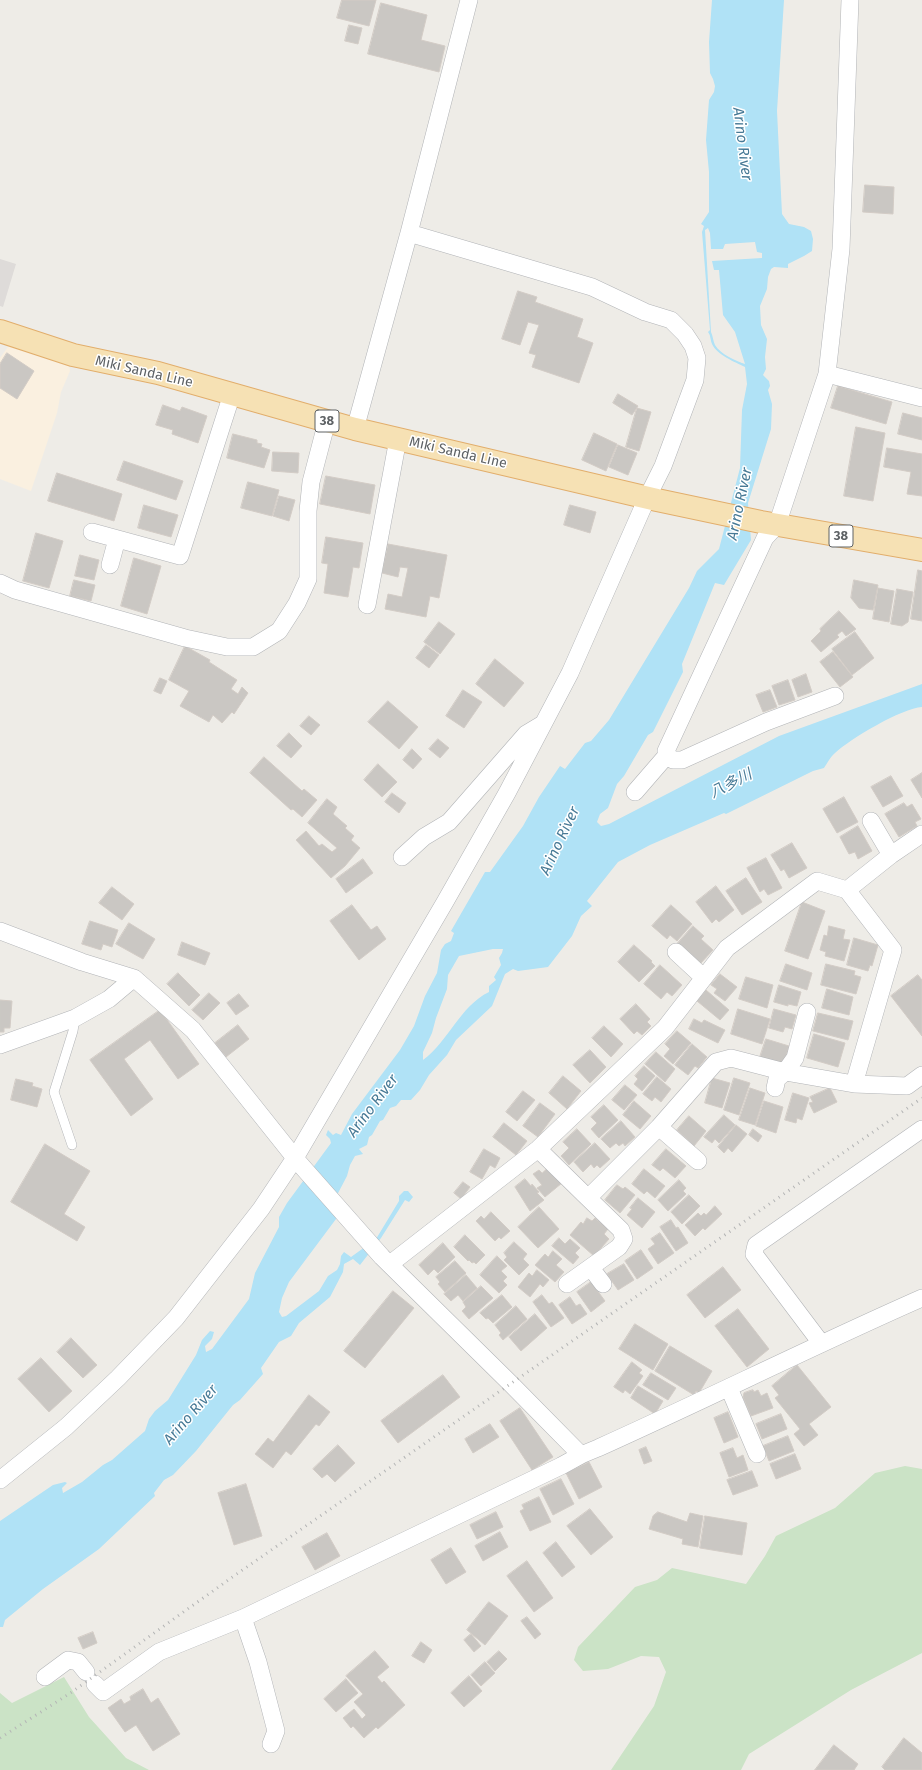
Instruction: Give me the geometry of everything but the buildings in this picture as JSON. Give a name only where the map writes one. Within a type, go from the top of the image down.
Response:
[{"type":"main road","name":"Miki Sanda Line","points":[[0,331],[73,355],[158,373],[355,430],[652,499],[769,524],[922,550]]},
{"type":"street","points":[[355,430],[409,233],[469,0]]},
{"type":"street","points":[[835,696],[766,722],[682,760],[673,760],[667,755],[666,750],[765,538],[769,524],[828,374],[841,249],[850,0]]},
{"type":"street","points":[[0,1480],[66,1427],[118,1378],[176,1318],[261,1209],[297,1160],[446,902],[570,673],[652,499],[694,380],[697,358],[693,346],[685,334],[671,320],[645,312],[592,287],[409,233]]},
{"type":"street","points":[[828,374],[922,398]]},
{"type":"street","points":[[92,532],[180,556],[232,394]]},
{"type":"street","points":[[0,583],[14,590],[185,638],[227,647],[253,647],[279,631],[297,603],[308,579],[308,511],[311,482],[326,421]]},
{"type":"street","points":[[367,605],[398,439]]},
{"type":"street","points":[[110,565],[117,539]]},
{"type":"street","points":[[402,857],[424,837],[449,822],[526,734],[543,724]]},
{"type":"street","points":[[635,792],[667,755]]},
{"type":"street","points":[[871,822],[891,855]]},
{"type":"street","points":[[847,890],[891,855],[922,834]]},
{"type":"street","points":[[386,1260],[538,1149],[665,1028],[703,977],[727,948],[817,881],[847,890],[893,950],[854,1084]]},
{"type":"street","points":[[0,931],[82,962],[134,978],[193,1030],[297,1160],[386,1260],[580,1455]]},
{"type":"street","points":[[676,952],[703,977]]},
{"type":"street","points":[[0,1045],[75,1018],[109,999],[134,978]]},
{"type":"street","points":[[775,1088],[777,1079],[785,1072],[795,1058],[807,1012]]},
{"type":"street","points":[[588,1198],[659,1127],[716,1062],[731,1058],[785,1072],[854,1084],[907,1086],[922,1075]]},
{"type":"street","points":[[659,1127],[698,1161]]},
{"type":"street","points":[[821,1343],[754,1254],[756,1245],[922,1129]]},
{"type":"street","points":[[538,1149],[621,1230],[624,1239],[619,1247],[567,1284]]},
{"type":"street","points":[[591,1268],[603,1284]]},
{"type":"street","points":[[45,1677],[68,1660],[78,1662],[103,1692],[159,1652],[243,1618],[561,1466],[580,1455],[730,1388],[821,1343],[922,1298]]},
{"type":"street","points":[[730,1388],[749,1446]]},
{"type":"street","points":[[243,1618],[258,1662],[276,1731],[271,1744]]},
{"type":"lane","points":[[72,1145],[54,1092],[73,1031],[75,1018]]},
{"type":"shaded area","points":[[0,259],[16,264],[3,307],[0,306]]},
{"type":"shaded area","points":[[10,344],[69,362],[70,371],[61,392],[57,413],[31,491],[0,479],[0,358]]},
{"type":"green space","points":[[905,1466],[922,1469],[922,1653],[851,1690],[749,1754],[741,1770],[611,1770],[654,1706],[666,1672],[659,1657],[641,1656],[608,1669],[583,1671],[574,1660],[578,1647],[635,1587],[657,1580],[672,1568],[746,1584],[765,1556],[776,1536],[835,1508],[875,1473]]},
{"type":"green space","points":[[64,1677],[89,1717],[126,1758],[149,1770],[0,1770],[0,1693],[12,1703]]},
{"type":"water","points":[[712,0],[784,0],[777,111],[782,214],[789,224],[804,227],[811,231],[813,239],[812,251],[788,264],[788,268],[774,267],[771,269],[768,277],[767,289],[760,306],[761,325],[767,339],[765,357],[766,369],[763,375],[769,381],[770,386],[768,390],[772,404],[771,429],[748,503],[751,540],[724,585],[715,583],[682,664],[683,672],[653,732],[648,735],[624,776],[617,784],[608,808],[600,814],[597,822],[601,826],[609,824],[779,736],[922,684],[922,707],[890,718],[852,740],[830,758],[824,768],[813,771],[726,814],[724,813],[650,845],[618,862],[587,901],[592,906],[581,916],[572,936],[548,967],[518,971],[513,969],[505,974],[492,1006],[456,1040],[447,1055],[429,1075],[420,1090],[411,1100],[401,1100],[396,1106],[390,1108],[383,1120],[380,1121],[372,1135],[369,1137],[367,1145],[359,1149],[363,1154],[355,1156],[336,1197],[336,1219],[289,1282],[282,1298],[279,1312],[282,1317],[286,1316],[319,1291],[328,1276],[337,1270],[340,1264],[341,1256],[344,1252],[351,1257],[376,1239],[399,1201],[399,1196],[404,1191],[408,1191],[413,1197],[409,1202],[405,1200],[381,1238],[360,1265],[353,1259],[344,1264],[343,1272],[330,1297],[299,1323],[291,1336],[279,1342],[261,1368],[263,1374],[240,1400],[233,1405],[196,1451],[173,1475],[164,1480],[154,1493],[155,1496],[99,1549],[43,1589],[5,1620],[3,1627],[0,1627],[0,1521],[53,1485],[65,1482],[67,1483],[62,1488],[63,1493],[82,1482],[103,1465],[112,1460],[145,1431],[149,1419],[155,1411],[168,1400],[196,1355],[202,1340],[210,1331],[214,1332],[212,1339],[205,1346],[206,1352],[212,1349],[249,1299],[255,1273],[279,1227],[279,1217],[287,1203],[331,1143],[330,1139],[326,1135],[328,1130],[333,1135],[336,1133],[341,1135],[352,1114],[400,1050],[414,1026],[425,996],[437,973],[441,950],[445,944],[451,941],[454,933],[451,931],[485,872],[490,872],[523,826],[539,797],[560,766],[565,769],[585,743],[591,741],[609,720],[689,588],[697,571],[719,549],[740,468],[742,410],[747,384],[745,367],[718,352],[712,344],[708,332],[710,330],[702,232],[704,226],[701,224],[709,212],[709,172],[706,140],[709,100],[714,92],[715,86],[710,73],[709,42]],"holes":[[[708,228],[710,233],[711,249],[723,249],[725,244],[755,242],[757,252],[762,253],[762,258],[712,261],[714,270],[719,270],[723,315],[735,332],[745,364],[724,354],[717,348],[711,332],[705,230]],[[493,949],[503,949],[499,958],[501,965],[494,977],[496,980],[489,986],[489,992],[470,1006],[440,1044],[423,1060],[423,1052],[432,1033],[447,989],[448,975],[459,956]]]},
{"type":"railway","points":[[0,1738],[69,1694],[231,1578],[922,1098]]},
{"type":"water label","name":"Arino River","points":[[742,144]]},
{"type":"water label","name":"Arino River","points":[[740,504]]},
{"type":"water label","name":"八多川","points":[[731,784]]},
{"type":"water label","name":"Arino River","points":[[560,841]]},
{"type":"water label","name":"Arino River","points":[[373,1106]]},
{"type":"water label","name":"Arino River","points":[[191,1415]]}]
